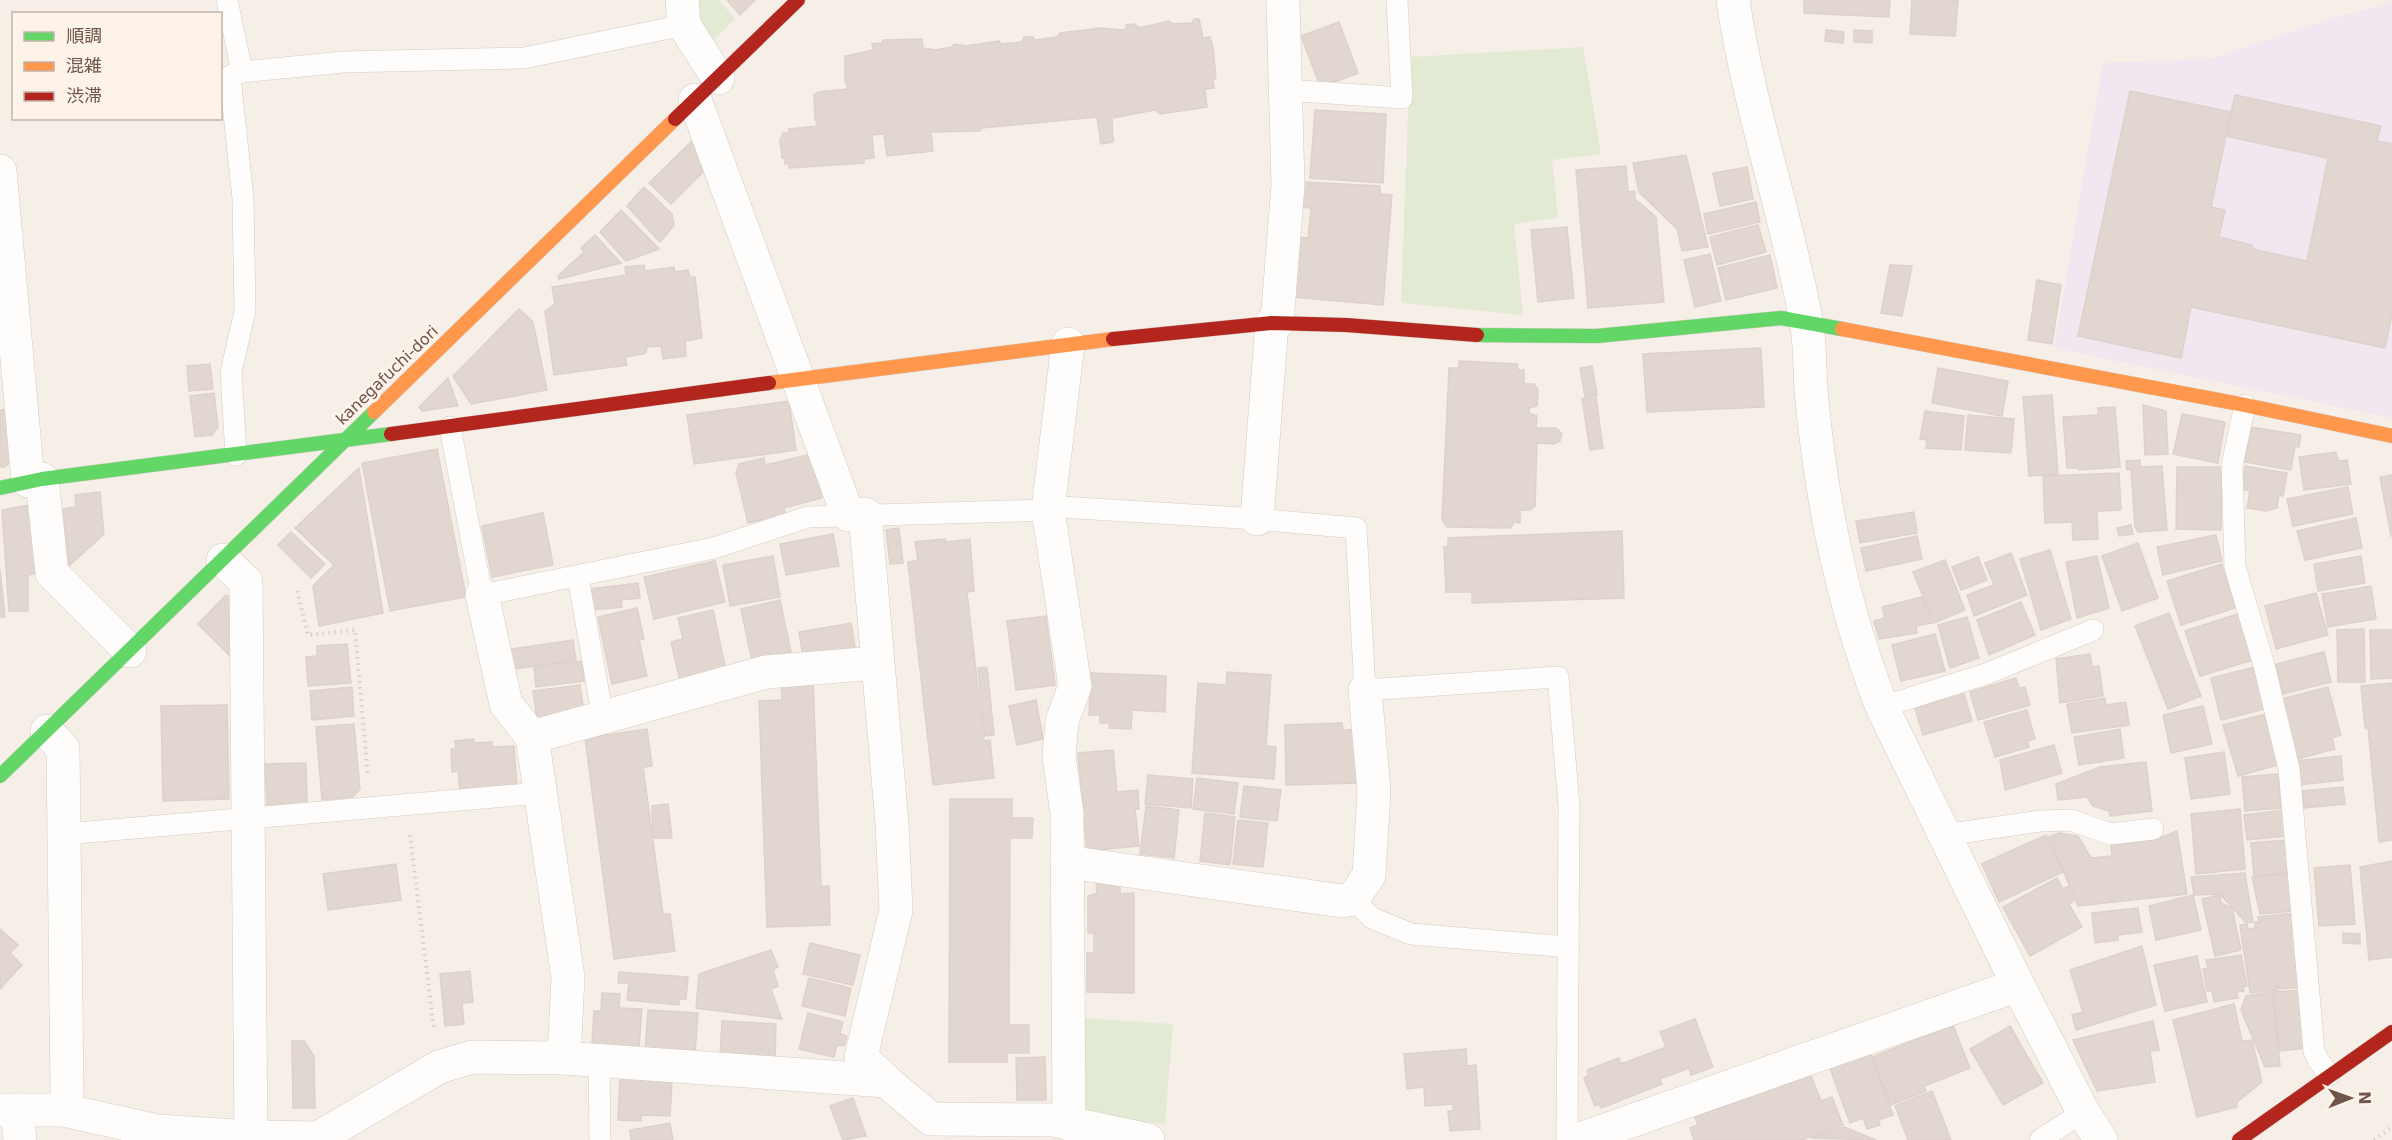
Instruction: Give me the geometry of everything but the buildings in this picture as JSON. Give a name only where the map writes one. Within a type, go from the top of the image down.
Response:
[{"type":"street","name":"kanegafuchi-dori","points":[[0,776],[798,0]]},
{"type":"street","points":[[1257,519],[1288,185],[1283,0]]},
{"type":"street","points":[[1734,0],[1742,60],[1806,322],[1812,402],[1842,582],[1882,707],[2018,985],[2083,1112],[2101,1140]]},
{"type":"street","points":[[683,12],[799,379],[856,514],[876,663],[892,823],[896,910],[861,1057],[937,1130],[1054,1120],[1148,1140]]},
{"type":"street","points":[[0,171],[24,483],[52,573],[130,651]]},
{"type":"street","points":[[24,483],[1068,344],[1275,323],[1346,325],[1506,336],[1597,336],[1781,318],[2245,405],[2392,436]]},
{"type":"street","points":[[1068,344],[1048,510],[1075,686],[1062,721],[1059,757],[1067,813],[1069,1124]]},
{"type":"street","points":[[223,560],[246,582],[250,816],[251,1137]]},
{"type":"street","points":[[482,594],[506,704],[532,737],[568,977],[564,1058]]},
{"type":"street","points":[[532,737],[766,672],[876,663]]},
{"type":"street","points":[[1067,862],[1342,901],[1353,899],[1369,875],[1374,791],[1365,690]]},
{"type":"street","points":[[47,731],[63,748],[67,1094],[63,1110]]},
{"type":"street","points":[[1577,1140],[2018,985]]},
{"type":"street","points":[[2239,1140],[2392,1032]]},
{"type":"street","points":[[12,1120],[63,1110],[158,1131],[319,1139],[439,1067],[472,1057],[564,1058],[886,1081]]},
{"type":"lane","points":[[227,0],[242,72]]},
{"type":"lane","points":[[1286,90],[1402,98],[1397,0]]},
{"type":"lane","points":[[236,455],[231,372],[245,311],[245,300],[243,199],[230,76],[242,72],[343,62],[524,58],[683,12]]},
{"type":"lane","points":[[2245,405],[2232,465],[2235,567],[2264,665],[2289,769],[2314,1050],[2329,1075]]},
{"type":"lane","points":[[450,427],[482,594],[579,577],[714,548],[808,517],[1048,510],[1061,507],[1257,519],[1356,528],[1365,690],[1558,677],[1569,806],[1567,1140]]},
{"type":"lane","points":[[579,577],[603,718]]},
{"type":"lane","points":[[1882,707],[1986,674],[2093,630]]},
{"type":"lane","points":[[65,834],[250,816],[540,793]]},
{"type":"lane","points":[[1945,835],[2040,821],[2071,820],[2110,834],[2153,829]]},
{"type":"lane","points":[[1353,899],[1372,918],[1411,934],[1569,947]]},
{"type":"lane","points":[[598,1062],[600,1140]]},
{"type":"lane","points":[[2040,1140],[2083,1112]]},
{"type":"path","points":[[297,591],[308,635],[355,630],[371,808]]},
{"type":"path","points":[[406,805],[439,1067]]},
{"type":"path","points":[[2374,1140],[2392,1127]]},
{"type":"shaded area","points":[[2392,2],[2392,418],[2054,348],[2103,63],[2211,59],[2327,20]]},
{"type":"green space","points":[[693,0],[719,0],[735,19],[709,45]]},
{"type":"green space","points":[[1583,47],[1601,154],[1552,160],[1558,218],[1514,224],[1523,315],[1401,303],[1410,57]]},
{"type":"green space","points":[[1082,1018],[1173,1024],[1165,1124],[1096,1117],[1079,1109]]},
{"type":"traffic: fast","points":[[1477,335],[1597,336],[1781,318],[1842,329]]},
{"type":"traffic: fast","points":[[0,776],[374,412]]},
{"type":"traffic: fast","points":[[0,488],[42,479],[391,434]]},
{"type":"traffic: slow","points":[[374,412],[675,119]]},
{"type":"traffic: slow","points":[[1842,329],[2245,405],[2392,436]]},
{"type":"traffic: slow","points":[[769,383],[1113,339]]},
{"type":"traffic: jam","points":[[675,119],[798,0]]},
{"type":"traffic: jam","points":[[1113,339],[1272,323],[1346,325],[1477,335]]},
{"type":"traffic: jam","points":[[391,434],[769,383]]},
{"type":"traffic: jam","points":[[2239,1140],[2392,1032]]}]
